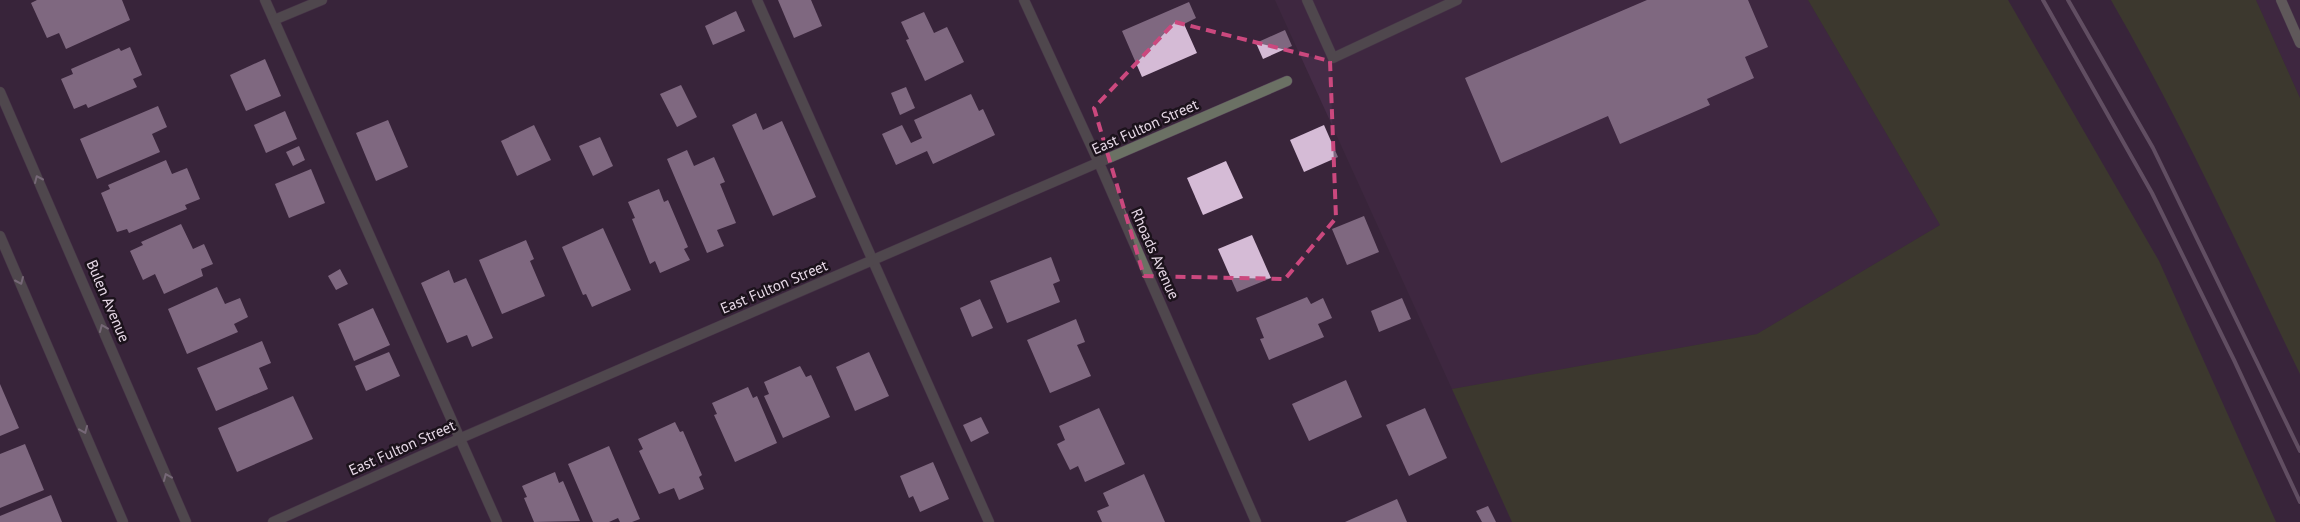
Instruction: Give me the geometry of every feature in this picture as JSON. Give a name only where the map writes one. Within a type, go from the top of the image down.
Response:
[{"type":"street","points":[[266,0],[497,522]]},
{"type":"street","points":[[274,20],[322,0]]},
{"type":"street","points":[[757,0],[989,522]]},
{"type":"street","name":"Rhoads Avenue","points":[[1024,0],[1099,164],[1256,522]]},
{"type":"street","points":[[1307,0],[1333,58],[1457,0]]},
{"type":"street","points":[[2280,0],[2300,43]]},
{"type":"street","name":"East Fulton Street","points":[[273,522],[460,438],[1099,164],[1287,81]]},
{"type":"street","name":"Bulen Avenue","points":[[0,92],[186,522]]},
{"type":"street","points":[[0,236],[123,522]]},
{"type":"highlighted area","points":[[1175,22],[1330,61],[1336,218],[1285,279],[1144,276],[1094,108]]},
{"type":"shaded area","points":[[1275,0],[1808,0],[1940,225],[1757,334],[1452,389]]},
{"type":"shaded area","points":[[2256,0],[2300,0],[2300,98]]},
{"type":"green space","points":[[1808,0],[2008,0],[2159,261],[2276,522],[1512,522],[1452,389],[1757,334],[1940,225]]},
{"type":"green space","points":[[2111,0],[2256,0],[2300,98],[2300,374],[2185,138]]},
{"type":"building","points":[[37,0],[122,0],[130,20],[66,49],[59,33],[47,38],[31,3]]},
{"type":"building","points":[[778,0],[811,0],[822,26],[794,38]]},
{"type":"building","points":[[1647,0],[1748,0],[1768,47],[1745,57],[1754,78],[1707,99],[1710,105],[1620,144],[1608,116],[1501,163],[1465,78]]},
{"type":"building","points":[[1189,2],[1196,18],[1184,24],[1197,53],[1142,77],[1122,31]]},
{"type":"building","points":[[736,11],[745,31],[713,45],[705,26]]},
{"type":"building","points":[[924,12],[934,33],[947,27],[964,62],[925,81],[906,40],[909,39],[901,22]]},
{"type":"building","points":[[1285,30],[1292,46],[1263,59],[1256,43]]},
{"type":"building","points":[[130,47],[142,75],[133,79],[137,87],[88,108],[86,104],[74,109],[61,79],[73,74],[71,69],[119,48],[121,51]]},
{"type":"building","points":[[265,59],[281,96],[246,111],[230,75]]},
{"type":"building","points":[[681,85],[697,117],[677,127],[660,94]]},
{"type":"building","points":[[906,87],[915,108],[900,115],[891,93]]},
{"type":"building","points":[[971,94],[979,111],[983,109],[995,135],[933,164],[927,151],[896,165],[882,134],[902,125],[911,143],[922,138],[914,120]]},
{"type":"building","points":[[158,106],[167,127],[152,134],[160,152],[97,179],[80,139]]},
{"type":"building","points":[[285,111],[297,139],[266,153],[254,125]]},
{"type":"building","points":[[756,113],[763,130],[782,121],[816,197],[773,216],[732,125]]},
{"type":"building","points":[[388,120],[408,167],[376,181],[356,133]]},
{"type":"building","points":[[534,125],[551,160],[517,176],[501,141]]},
{"type":"building","points":[[1324,125],[1338,157],[1304,172],[1290,140]]},
{"type":"building","points":[[600,137],[613,166],[593,176],[579,146]]},
{"type":"building","points":[[299,146],[305,160],[293,166],[286,152]]},
{"type":"building","points":[[687,150],[694,166],[714,157],[725,182],[720,184],[736,223],[717,230],[724,246],[707,253],[667,159]]},
{"type":"building","points":[[166,160],[172,174],[187,168],[200,199],[185,205],[187,209],[129,233],[127,229],[117,232],[101,193],[110,189],[108,185]]},
{"type":"building","points":[[1226,161],[1243,198],[1203,215],[1187,178]]},
{"type":"building","points":[[311,169],[325,203],[289,218],[275,184]]},
{"type":"building","points":[[659,189],[664,202],[668,200],[688,247],[684,249],[690,260],[660,273],[655,261],[650,264],[632,219],[635,218],[628,202]]},
{"type":"building","points":[[1364,216],[1379,252],[1347,265],[1332,229]]},
{"type":"building","points":[[181,224],[193,249],[204,244],[213,264],[201,269],[203,276],[164,294],[155,274],[143,280],[130,251],[143,245],[141,242]]},
{"type":"building","points":[[603,228],[631,290],[592,307],[586,294],[583,295],[562,247]]},
{"type":"building","points":[[1252,235],[1271,278],[1237,292],[1218,249]]},
{"type":"building","points":[[526,240],[534,259],[530,261],[545,296],[502,314],[479,260]]},
{"type":"building","points":[[1051,257],[1060,281],[1053,284],[1060,302],[1007,323],[990,281]]},
{"type":"building","points":[[340,269],[348,284],[336,290],[328,276]]},
{"type":"building","points":[[449,270],[454,283],[466,278],[493,338],[472,347],[467,335],[447,343],[421,283]]},
{"type":"building","points":[[217,287],[225,304],[240,298],[248,317],[234,324],[238,332],[187,354],[168,309]]},
{"type":"building","points":[[1307,297],[1311,304],[1323,298],[1332,318],[1318,324],[1324,337],[1269,360],[1260,339],[1264,338],[1256,318]]},
{"type":"building","points":[[1402,298],[1411,319],[1379,332],[1371,311]]},
{"type":"building","points":[[980,299],[993,328],[972,337],[960,308]]},
{"type":"building","points":[[373,308],[390,345],[354,361],[338,324]]},
{"type":"building","points":[[1076,319],[1085,342],[1077,345],[1091,376],[1050,393],[1027,340]]},
{"type":"building","points":[[262,341],[271,363],[259,368],[268,389],[216,411],[197,368]]},
{"type":"building","points":[[389,352],[400,376],[366,391],[355,366]]},
{"type":"building","points":[[869,352],[889,396],[855,411],[836,367]]},
{"type":"building","points":[[800,366],[806,377],[811,375],[830,417],[783,438],[764,396],[769,394],[764,382]]},
{"type":"building","points":[[1346,380],[1362,417],[1309,441],[1292,404]]},
{"type":"building","points":[[0,384],[19,428],[0,436]]},
{"type":"building","points":[[748,387],[753,398],[757,396],[777,443],[735,462],[714,415],[717,414],[712,403]]},
{"type":"building","points":[[293,396],[313,439],[237,472],[218,428]]},
{"type":"building","points":[[1099,408],[1125,464],[1085,482],[1078,466],[1070,470],[1057,444],[1065,440],[1059,426]]},
{"type":"building","points":[[1425,408],[1447,458],[1409,476],[1386,425]]},
{"type":"building","points":[[981,417],[989,433],[971,442],[963,425]]},
{"type":"building","points":[[675,422],[680,432],[683,431],[702,475],[699,477],[704,489],[679,500],[674,488],[659,494],[639,451],[643,449],[638,439]]},
{"type":"building","points":[[25,444],[44,490],[0,508],[0,454]]},
{"type":"building","points":[[609,446],[640,519],[632,522],[620,522],[618,518],[609,522],[593,522],[568,464]]},
{"type":"building","points":[[933,462],[949,499],[920,512],[913,496],[909,498],[900,476]]},
{"type":"building","points":[[555,472],[559,483],[563,481],[580,521],[534,522],[524,498],[527,497],[522,486]]},
{"type":"building","points":[[1144,474],[1165,522],[1102,522],[1097,511],[1109,506],[1103,493]]},
{"type":"building","points":[[51,495],[62,522],[0,522],[0,516]]},
{"type":"building","points":[[1397,499],[1407,522],[1345,522]]},
{"type":"building","points":[[1488,506],[1496,522],[1482,522],[1476,511]]},
{"type":"railway","points":[[2043,0],[2152,193],[2234,360],[2300,502]]},
{"type":"railway","points":[[2068,0],[2153,148],[2300,451]]}]
